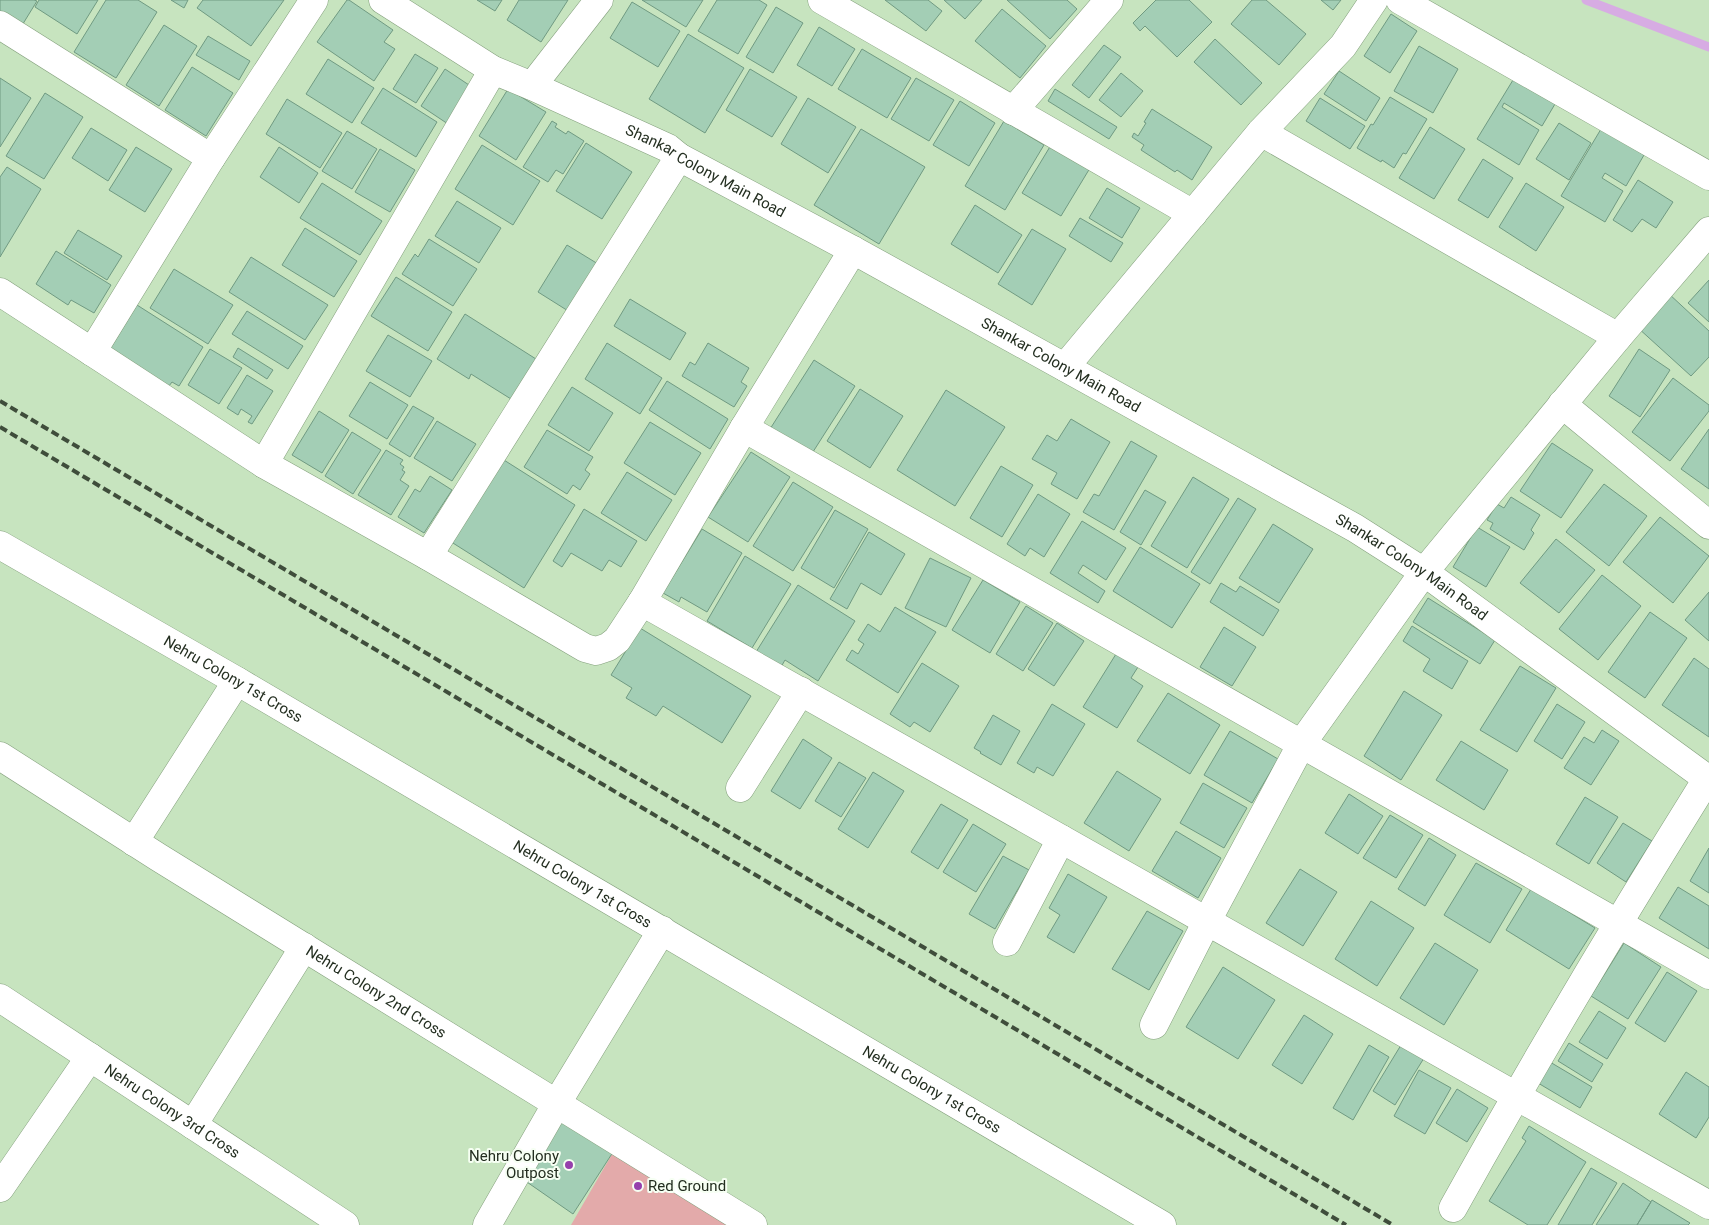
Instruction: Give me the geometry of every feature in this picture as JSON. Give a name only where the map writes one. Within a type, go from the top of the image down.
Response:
[{"type":"street","points":[[92,352],[211,158],[314,0]]},
{"type":"street","name":"Shankar Colony Main Road","points":[[383,0],[493,70],[668,148],[679,157],[853,250],[1355,528],[1424,572],[1708,779]]},
{"type":"street","points":[[532,86],[599,0]]},
{"type":"street","points":[[1013,111],[1109,0]]},
{"type":"street","points":[[1065,367],[1261,132],[1343,46],[1374,0]]},
{"type":"street","points":[[1400,0],[1709,176]]},
{"type":"street","points":[[832,2],[1013,111],[1193,214]]},
{"type":"street","points":[[0,25],[211,158]]},
{"type":"street","points":[[264,464],[493,70]]},
{"type":"street","points":[[1261,132],[1618,336]]},
{"type":"street","points":[[428,556],[679,157]]},
{"type":"street","points":[[1154,1025],[1206,921],[1302,743],[1424,572],[1618,336],[1709,231]]},
{"type":"street","points":[[0,292],[264,464],[428,556],[585,648],[596,651],[608,647],[617,640],[642,602],[744,428],[853,250]]},
{"type":"street","points":[[1562,404],[1709,525]]},
{"type":"street","points":[[744,428],[1709,975]]},
{"type":"street","name":"Nehru Colony 1st Cross","points":[[0,545],[237,681],[1162,1225]]},
{"type":"street","points":[[642,602],[1709,1205]]},
{"type":"street","points":[[134,842],[237,681]]},
{"type":"street","points":[[740,788],[801,691]]},
{"type":"street","name":"Nehru Colony 2nd Cross","points":[[0,756],[134,842],[753,1225]]},
{"type":"street","points":[[1453,1208],[1515,1096],[1618,922],[1708,779]]},
{"type":"street","points":[[1007,942],[1061,838]]},
{"type":"street","points":[[487,1225],[557,1103],[662,930]]},
{"type":"street","points":[[193,1124],[304,947]]},
{"type":"street","name":"Nehru Colony 3rd Cross","points":[[0,998],[345,1225]]},
{"type":"street","points":[[0,1188],[90,1057]]},
{"type":"shaded area","name":"Red Ground","points":[[615,1149],[747,1225],[571,1225]]},
{"type":"building","points":[[0,0],[37,1],[21,27],[0,13]]},
{"type":"building","points":[[39,0],[98,0],[77,34],[35,7]]},
{"type":"building","points":[[106,0],[138,0],[157,12],[116,78],[74,52]]},
{"type":"building","points":[[171,0],[188,0],[184,8]]},
{"type":"building","points":[[203,0],[284,0],[251,46],[197,8]]},
{"type":"building","points":[[347,0],[393,30],[384,42],[395,49],[374,81],[317,42]]},
{"type":"building","points":[[477,0],[502,0],[495,11]]},
{"type":"building","points":[[519,0],[568,0],[541,42],[507,20]]},
{"type":"building","points":[[642,0],[703,0],[686,27]]},
{"type":"building","points":[[717,0],[759,0],[767,5],[738,54],[698,31]]},
{"type":"building","points":[[885,0],[928,0],[942,11],[926,31]]},
{"type":"building","points":[[944,0],[982,0],[965,19]]},
{"type":"building","points":[[1007,0],[1067,0],[1077,9],[1050,39]]},
{"type":"building","points":[[1156,0],[1189,0],[1212,22],[1177,57],[1145,26],[1140,31],[1133,23]]},
{"type":"building","points":[[1252,0],[1266,0],[1306,34],[1279,65],[1231,24]]},
{"type":"building","points":[[1321,0],[1341,0],[1333,10]]},
{"type":"building","points":[[632,2],[680,31],[658,67],[610,38]]},
{"type":"building","points":[[776,7],[803,23],[773,73],[746,57]]},
{"type":"building","points":[[1002,9],[1046,46],[1020,78],[975,41]]},
{"type":"building","points":[[1391,14],[1417,31],[1390,73],[1364,56]]},
{"type":"building","points":[[164,25],[197,46],[159,106],[126,85]]},
{"type":"building","points":[[819,27],[855,49],[832,86],[797,65]]},
{"type":"building","points":[[688,34],[744,68],[705,133],[649,99]]},
{"type":"building","points":[[208,36],[250,61],[239,80],[196,55]]},
{"type":"building","points":[[1215,39],[1262,83],[1241,105],[1194,62]]},
{"type":"building","points":[[1104,45],[1121,57],[1089,98],[1072,85]]},
{"type":"building","points":[[1419,46],[1458,69],[1433,113],[1394,91]]},
{"type":"building","points":[[862,49],[911,78],[887,118],[838,89]]},
{"type":"building","points":[[415,54],[438,68],[416,103],[393,89]]},
{"type":"building","points":[[328,59],[374,88],[352,123],[306,94]]},
{"type":"building","points":[[192,67],[233,93],[206,136],[165,110]]},
{"type":"building","points":[[445,69],[472,87],[448,124],[421,106]]},
{"type":"building","points":[[750,69],[797,97],[772,137],[726,110]]},
{"type":"building","points":[[1339,71],[1380,98],[1366,121],[1324,94]]},
{"type":"building","points":[[1121,73],[1143,91],[1121,117],[1099,100]]},
{"type":"building","points":[[0,78],[31,98],[0,147]]},
{"type":"building","points":[[916,78],[954,100],[929,141],[891,119]]},
{"type":"building","points":[[1513,80],[1555,104],[1542,126],[1504,103],[1502,107],[1539,130],[1519,165],[1477,139]]},
{"type":"building","points":[[383,88],[437,122],[416,157],[361,123]]},
{"type":"building","points":[[508,89],[546,112],[516,160],[479,136]]},
{"type":"building","points":[[1055,89],[1117,127],[1109,139],[1048,101]]},
{"type":"building","points":[[45,93],[83,117],[44,179],[6,156]]},
{"type":"building","points":[[1390,97],[1427,119],[1406,154],[1403,153],[1394,168],[1357,148]]},
{"type":"building","points":[[808,98],[856,127],[828,173],[781,144]]},
{"type":"building","points":[[1320,98],[1365,126],[1350,149],[1306,121]]},
{"type":"building","points":[[287,99],[342,133],[320,168],[266,134]]},
{"type":"building","points":[[960,101],[995,123],[969,166],[933,145]]},
{"type":"building","points":[[1152,109],[1212,147],[1192,180],[1177,170],[1175,172],[1141,150],[1144,145],[1132,137],[1134,133],[1138,136]]},
{"type":"building","points":[[552,121],[557,124],[555,127],[566,134],[568,131],[584,141],[563,174],[556,170],[548,182],[523,167]]},
{"type":"building","points":[[1004,121],[1044,145],[1005,210],[965,186]]},
{"type":"building","points":[[1559,123],[1591,143],[1569,180],[1536,159]]},
{"type":"building","points":[[1430,127],[1465,149],[1434,199],[1399,178]]},
{"type":"building","points":[[91,128],[127,150],[108,181],[72,158]]},
{"type":"building","points":[[861,129],[925,167],[879,244],[814,205]]},
{"type":"building","points":[[1601,129],[1644,155],[1626,186],[1605,173],[1602,178],[1623,191],[1605,222],[1561,196]]},
{"type":"building","points":[[347,131],[377,149],[352,189],[322,171]]},
{"type":"building","points":[[586,143],[632,172],[602,219],[556,191]]},
{"type":"building","points":[[482,145],[540,181],[513,225],[455,189]]},
{"type":"building","points":[[1051,145],[1090,168],[1061,216],[1022,193]]},
{"type":"building","points":[[136,147],[172,169],[145,212],[109,190]]},
{"type":"building","points":[[279,147],[318,173],[299,203],[260,177]]},
{"type":"building","points":[[380,149],[415,170],[390,212],[355,192]]},
{"type":"building","points":[[1483,159],[1513,178],[1488,218],[1458,200]]},
{"type":"building","points":[[7,167],[41,189],[0,257],[0,177]]},
{"type":"building","points":[[1638,180],[1673,202],[1656,228],[1642,219],[1632,232],[1613,220]]},
{"type":"building","points":[[322,183],[382,221],[360,255],[300,218]]},
{"type":"building","points":[[1526,183],[1564,207],[1536,251],[1499,227]]},
{"type":"building","points":[[1107,188],[1140,208],[1122,238],[1089,218]]},
{"type":"building","points":[[457,201],[501,228],[479,263],[435,236]]},
{"type":"building","points":[[975,205],[1022,235],[998,273],[951,244]]},
{"type":"building","points":[[1080,218],[1123,243],[1111,262],[1069,236]]},
{"type":"building","points":[[305,228],[357,261],[334,297],[282,265]]},
{"type":"building","points":[[1032,229],[1066,249],[1032,305],[998,284]]},
{"type":"building","points":[[78,230],[122,256],[107,280],[64,253]]},
{"type":"building","points":[[429,239],[477,269],[453,306],[402,274],[415,254],[418,257]]},
{"type":"building","points":[[567,245],[603,267],[573,314],[538,292]]},
{"type":"building","points":[[56,251],[111,285],[94,313],[71,300],[68,305],[36,284]]},
{"type":"building","points":[[251,257],[328,305],[305,340],[229,292]]},
{"type":"building","points":[[174,269],[233,305],[208,344],[150,308]]},
{"type":"building","points":[[396,277],[452,312],[428,351],[371,316]]},
{"type":"building","points":[[1709,280],[1709,322],[1688,303]]},
{"type":"building","points":[[1668,293],[1709,331],[1709,357],[1691,376],[1637,327]]},
{"type":"building","points":[[630,299],[686,333],[670,360],[614,326]]},
{"type":"building","points":[[137,305],[203,347],[179,386],[172,382],[169,386],[110,349]]},
{"type":"building","points":[[247,311],[303,346],[288,369],[232,334]]},
{"type":"building","points":[[465,314],[536,359],[511,399],[471,374],[469,379],[437,359]]},
{"type":"building","points":[[388,335],[432,361],[410,397],[366,371]]},
{"type":"building","points":[[607,343],[662,378],[640,414],[585,379]]},
{"type":"building","points":[[708,343],[749,368],[741,382],[747,386],[734,407],[682,376],[690,362],[695,365]]},
{"type":"building","points":[[238,348],[273,370],[267,379],[233,357]]},
{"type":"building","points":[[210,349],[242,368],[219,404],[188,385]]},
{"type":"building","points":[[1639,349],[1670,370],[1640,417],[1609,396]]},
{"type":"building","points":[[814,360],[855,386],[811,455],[770,429]]},
{"type":"building","points":[[247,375],[273,391],[252,424],[248,422],[252,416],[241,409],[238,415],[227,408]]},
{"type":"building","points":[[1673,378],[1709,405],[1709,411],[1670,461],[1632,432]]},
{"type":"building","points":[[667,381],[728,419],[710,449],[649,410]]},
{"type":"building","points":[[370,382],[408,405],[387,439],[349,416]]},
{"type":"building","points":[[572,387],[613,413],[589,451],[548,425]]},
{"type":"building","points":[[860,389],[903,416],[870,468],[827,441]]},
{"type":"building","points":[[946,390],[1005,427],[955,506],[897,470]]},
{"type":"building","points":[[413,406],[434,418],[410,457],[389,444]]},
{"type":"building","points":[[319,411],[349,430],[322,473],[292,455]]},
{"type":"building","points":[[1071,419],[1110,442],[1077,499],[1051,484],[1057,473],[1032,459],[1047,435],[1057,441]]},
{"type":"building","points":[[437,421],[476,444],[452,481],[414,458]]},
{"type":"building","points":[[650,422],[701,453],[675,495],[624,463]]},
{"type":"building","points":[[1709,429],[1709,489],[1681,469]]},
{"type":"building","points":[[547,430],[593,457],[585,470],[590,474],[580,490],[573,485],[567,494],[524,467]]},
{"type":"building","points":[[352,432],[381,450],[353,494],[325,476]]},
{"type":"building","points":[[1131,441],[1157,456],[1114,530],[1083,512],[1094,494],[1099,496]]},
{"type":"building","points":[[1552,443],[1593,470],[1561,518],[1520,491]]},
{"type":"building","points":[[386,450],[403,460],[400,464],[404,467],[402,470],[405,472],[400,480],[409,486],[391,515],[358,495]]},
{"type":"building","points":[[751,452],[790,477],[748,542],[708,517]]},
{"type":"building","points":[[496,455],[575,505],[524,588],[445,538]]},
{"type":"building","points":[[1001,466],[1033,485],[1002,537],[970,518]]},
{"type":"building","points":[[627,472],[672,500],[646,541],[601,513]]},
{"type":"building","points":[[430,476],[452,490],[424,533],[398,517],[415,489],[420,492]]},
{"type":"building","points":[[1193,477],[1229,499],[1187,568],[1151,546]]},
{"type":"building","points":[[793,482],[833,507],[793,571],[753,546]]},
{"type":"building","points":[[1604,484],[1647,516],[1609,566],[1566,532]]},
{"type":"building","points":[[1145,490],[1166,502],[1141,545],[1120,532]]},
{"type":"building","points":[[1038,494],[1070,514],[1044,557],[1030,548],[1025,556],[1007,544]]},
{"type":"building","points":[[1511,497],[1540,515],[1531,530],[1534,533],[1524,550],[1490,529],[1493,523],[1487,520],[1497,504],[1504,508]]},
{"type":"building","points":[[1238,498],[1256,509],[1210,584],[1191,572]]},
{"type":"building","points":[[584,509],[637,541],[621,567],[609,560],[602,571],[571,553],[562,567],[553,561]]},
{"type":"building","points":[[835,510],[868,529],[834,588],[801,568]]},
{"type":"building","points":[[1660,517],[1709,556],[1673,603],[1623,562]]},
{"type":"building","points":[[1082,521],[1126,548],[1106,580],[1083,565],[1078,573],[1105,591],[1098,603],[1050,573]]},
{"type":"building","points":[[1273,524],[1313,549],[1279,603],[1239,578]]},
{"type":"building","points":[[1477,527],[1510,547],[1486,587],[1453,567]]},
{"type":"building","points":[[702,529],[742,553],[707,612],[681,597],[679,602],[663,593]]},
{"type":"building","points":[[869,532],[905,554],[881,595],[861,583],[847,609],[830,599]]},
{"type":"building","points":[[1556,539],[1595,570],[1559,613],[1520,583]]},
{"type":"building","points":[[1140,547],[1200,584],[1172,628],[1113,591]]},
{"type":"building","points":[[745,556],[791,584],[752,648],[707,621]]},
{"type":"building","points":[[930,558],[971,578],[946,627],[905,608]]},
{"type":"building","points":[[1602,575],[1641,606],[1598,660],[1559,629]]},
{"type":"building","points":[[983,580],[1020,602],[990,653],[952,630]]},
{"type":"building","points":[[1221,583],[1236,592],[1240,586],[1279,610],[1263,636],[1210,602]]},
{"type":"building","points":[[798,585],[855,621],[818,681],[785,660],[781,667],[756,652]]},
{"type":"building","points":[[1709,592],[1709,641],[1685,620]]},
{"type":"building","points":[[1428,598],[1495,640],[1480,664],[1413,622]]},
{"type":"building","points":[[1026,606],[1053,623],[1023,671],[996,654]]},
{"type":"building","points":[[895,607],[936,632],[898,693],[846,660],[852,650],[858,654],[864,644],[858,640],[868,624],[880,632]]},
{"type":"building","points":[[1650,612],[1687,638],[1645,698],[1608,672]]},
{"type":"building","points":[[1057,623],[1084,641],[1054,686],[1028,669]]},
{"type":"building","points":[[1412,626],[1468,661],[1452,689],[1423,671],[1430,659],[1403,641]]},
{"type":"building","points":[[1224,627],[1256,647],[1232,686],[1200,667]]},
{"type":"building","points":[[640,628],[751,696],[722,743],[663,706],[656,716],[626,698],[632,688],[611,675]]},
{"type":"building","points":[[1116,654],[1138,667],[1131,678],[1143,686],[1117,728],[1083,707]]},
{"type":"building","points":[[1694,658],[1709,669],[1709,737],[1662,705]]},
{"type":"building","points":[[922,663],[959,686],[930,732],[914,722],[910,727],[890,714]]},
{"type":"building","points":[[1520,666],[1556,688],[1517,752],[1480,730]]},
{"type":"building","points":[[1404,691],[1442,715],[1401,780],[1364,756]]},
{"type":"building","points":[[1168,693],[1220,725],[1190,774],[1137,741]]},
{"type":"building","points":[[1052,704],[1085,724],[1053,776],[1037,767],[1034,773],[1017,763]]},
{"type":"building","points":[[1557,704],[1585,722],[1562,759],[1534,741]]},
{"type":"building","points":[[993,715],[1020,731],[1001,765],[974,748]]},
{"type":"building","points":[[1602,730],[1619,741],[1591,785],[1564,768],[1584,737],[1594,743]]},
{"type":"building","points":[[1230,731],[1278,759],[1252,803],[1204,775]]},
{"type":"building","points":[[803,739],[832,758],[800,809],[771,791]]},
{"type":"building","points":[[1461,741],[1508,770],[1484,810],[1436,780]]},
{"type":"building","points":[[839,762],[866,778],[841,817],[815,801]]},
{"type":"building","points":[[1117,771],[1161,799],[1129,851],[1084,823]]},
{"type":"building","points":[[873,772],[904,791],[868,848],[838,829]]},
{"type":"building","points":[[1203,783],[1247,808],[1224,848],[1180,823]]},
{"type":"building","points":[[1349,794],[1383,816],[1358,854],[1325,833]]},
{"type":"building","points":[[1585,797],[1618,817],[1589,864],[1556,844]]},
{"type":"building","points":[[941,804],[968,820],[938,869],[911,852]]},
{"type":"building","points":[[1390,815],[1423,835],[1396,878],[1363,858]]},
{"type":"building","points":[[1623,823],[1652,841],[1626,882],[1597,863]]},
{"type":"building","points":[[973,824],[1006,844],[976,892],[943,872]]},
{"type":"building","points":[[1176,831],[1221,858],[1198,898],[1152,871]]},
{"type":"building","points":[[1429,838],[1456,855],[1425,906],[1398,889]]},
{"type":"building","points":[[1709,848],[1709,893],[1690,881]]},
{"type":"building","points":[[1003,856],[1029,870],[995,929],[969,914]]},
{"type":"building","points":[[1476,863],[1522,889],[1490,943],[1444,915]]},
{"type":"building","points":[[1300,869],[1337,892],[1303,946],[1266,923]]},
{"type":"building","points":[[1068,874],[1107,897],[1074,953],[1047,937],[1060,915],[1049,908]]},
{"type":"building","points":[[1678,887],[1709,906],[1709,949],[1659,918]]},
{"type":"building","points":[[1531,889],[1595,928],[1569,969],[1506,930]]},
{"type":"building","points":[[1371,901],[1414,928],[1377,986],[1335,959]]},
{"type":"building","points":[[1147,911],[1183,931],[1149,990],[1112,969]]},
{"type":"building","points":[[1435,943],[1478,970],[1444,1025],[1400,998]]},
{"type":"building","points":[[1624,943],[1661,967],[1628,1019],[1591,996]]},
{"type":"building","points":[[1223,967],[1275,1000],[1238,1059],[1186,1027]]},
{"type":"building","points":[[1667,972],[1697,991],[1665,1042],[1635,1023]]},
{"type":"building","points":[[1599,1011],[1626,1028],[1607,1059],[1579,1042]]},
{"type":"building","points":[[1304,1015],[1333,1034],[1302,1084],[1272,1065]]},
{"type":"building","points":[[1569,1043],[1603,1064],[1592,1082],[1558,1061]]},
{"type":"building","points":[[1369,1045],[1389,1057],[1353,1120],[1333,1108]]},
{"type":"building","points":[[1401,1045],[1424,1058],[1395,1105],[1373,1091]]},
{"type":"building","points":[[1550,1062],[1592,1087],[1580,1108],[1538,1083]]},
{"type":"building","points":[[1419,1070],[1451,1088],[1425,1134],[1394,1116]]},
{"type":"building","points":[[1686,1072],[1709,1087],[1709,1117],[1696,1138],[1659,1114]]},
{"type":"building","points":[[1457,1089],[1488,1108],[1467,1142],[1436,1123]]},
{"type":"building","name":"Nehru Colony Outpost","points":[[564,1117],[615,1149],[573,1214],[524,1180]]},
{"type":"building","points":[[1529,1126],[1586,1162],[1547,1225],[1528,1225],[1489,1201],[1526,1141],[1522,1138]]},
{"type":"building","points":[[1591,1168],[1617,1183],[1592,1225],[1558,1225]]},
{"type":"building","points":[[1623,1183],[1651,1202],[1637,1225],[1596,1225]]},
{"type":"building","points":[[1652,1200],[1690,1223],[1688,1225],[1637,1225]]},
{"type":"waterway","points":[[1586,0],[1709,47]]},
{"type":"railway","points":[[0,401],[1393,1225]]},
{"type":"railway","points":[[0,427],[1346,1225]]},
{"type":"place","name":"Nehru Colony Outpost","points":[[569,1165]]},
{"type":"place","name":"Red Ground","points":[[638,1186]]}]
